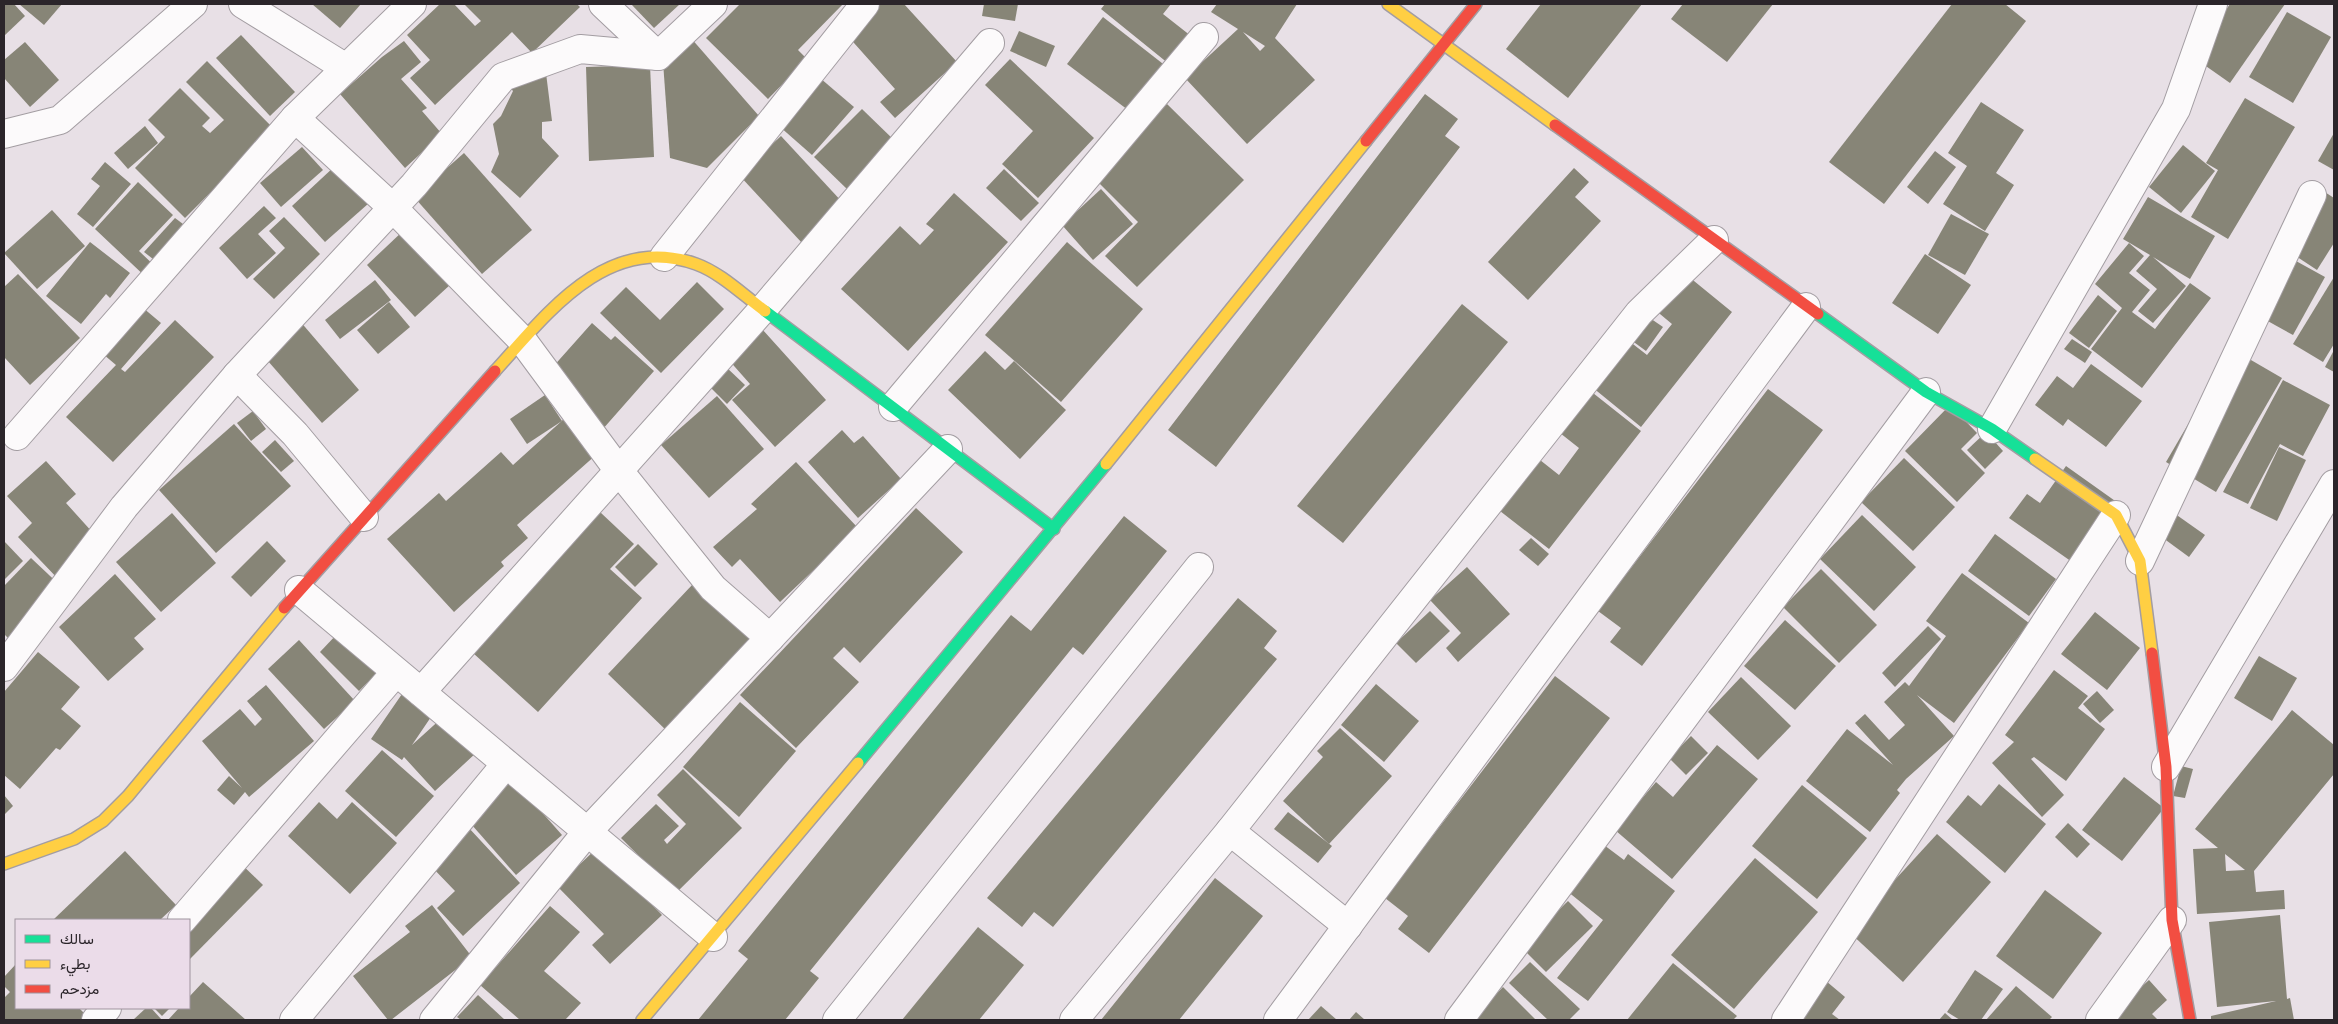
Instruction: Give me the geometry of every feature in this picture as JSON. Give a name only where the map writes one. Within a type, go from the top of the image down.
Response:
[{"type":"street","points":[[4,134],[60,120],[193,4]]},
{"type":"street","points":[[243,4],[346,68]]},
{"type":"street","points":[[17,436],[295,118],[412,4]]},
{"type":"street","points":[[603,4],[658,56]]},
{"type":"street","points":[[4,667],[124,507],[237,375],[414,185],[503,77],[580,49],[658,56],[713,4]]},
{"type":"street","points":[[664,257],[865,4]]},
{"type":"street","points":[[1388,4],[1926,392],[1992,429],[2116,514],[2140,562],[2166,767],[2172,920],[2190,1020]]},
{"type":"street","points":[[642,1020],[1054,529],[1476,4]]},
{"type":"street","points":[[1992,429],[2176,109],[2213,4]]},
{"type":"street","points":[[893,407],[1204,37]]},
{"type":"street","points":[[421,692],[763,309],[990,44]]},
{"type":"street","points":[[295,118],[393,208],[523,341],[619,471],[713,588],[770,638]]},
{"type":"street","points":[[2140,562],[2312,196]]},
{"type":"street","points":[[1074,1020],[1230,831],[1639,313],[1714,240]]},
{"type":"street","points":[[6,861],[74,839],[103,821],[128,796],[299,590],[555,305],[581,283],[612,268],[664,257],[683,258],[717,272],[763,309],[1054,529]]},
{"type":"street","points":[[1278,1020],[1806,307]]},
{"type":"street","points":[[237,375],[295,434],[364,517]]},
{"type":"street","points":[[1459,1020],[1926,392]]},
{"type":"street","points":[[434,1020],[587,832],[948,449]]},
{"type":"street","points":[[2166,767],[2334,484]]},
{"type":"street","points":[[1786,1020],[2116,514]]},
{"type":"street","points":[[837,1020],[1198,567]]},
{"type":"street","points":[[299,590],[713,937]]},
{"type":"street","points":[[183,919],[396,672]]},
{"type":"street","points":[[294,1020],[506,764]]},
{"type":"street","points":[[1230,831],[1348,926]]},
{"type":"street","points":[[2100,1020],[2172,920]]},
{"type":"street","points":[[96,1020],[106,1009]]},
{"type":"building","points":[[4,4],[14,4],[25,16],[4,36]]},
{"type":"building","points":[[19,4],[62,4],[44,25]]},
{"type":"building","points":[[312,4],[361,4],[340,28]]},
{"type":"building","points":[[440,4],[454,4],[475,26],[481,21],[464,4],[577,4],[580,7],[532,53],[512,32],[435,105],[410,78],[430,60],[407,35]]},
{"type":"building","points":[[631,4],[680,4],[654,28]]},
{"type":"building","points":[[740,4],[843,4],[798,50],[807,59],[768,99],[706,38]]},
{"type":"building","points":[[880,4],[904,4],[957,62],[895,118],[880,102],[895,89],[846,34]]},
{"type":"building","points":[[984,4],[1018,4],[1015,21],[982,16]]},
{"type":"building","points":[[1105,4],[1171,4],[1163,14],[1191,36],[1169,64],[1101,9]]},
{"type":"building","points":[[1217,4],[1297,4],[1275,38],[1315,80],[1247,144],[1185,78],[1238,29],[1211,12]],"holes":[[[1243,32],[1265,46],[1260,51]]]},
{"type":"building","points":[[1541,4],[1642,4],[1568,98],[1506,49]]},
{"type":"building","points":[[1683,4],[1773,4],[1727,62],[1671,19]]},
{"type":"building","points":[[1952,4],[2005,4],[2026,21],[1884,204],[1829,162]]},
{"type":"building","points":[[2230,4],[2285,4],[2230,83],[2193,57]]},
{"type":"building","points":[[2287,12],[2331,37],[2293,103],[2249,77]]},
{"type":"building","points":[[1103,17],[1167,67],[1132,113],[1067,64]]},
{"type":"building","points":[[1019,31],[1055,46],[1046,67],[1010,51]]},
{"type":"building","points":[[241,35],[295,92],[270,116],[216,58]]},
{"type":"building","points":[[690,37],[759,116],[707,168],[670,158],[663,62]]},
{"type":"building","points":[[404,41],[421,62],[401,79],[427,108],[422,111],[442,134],[405,168],[340,94],[382,57]]},
{"type":"building","points":[[25,42],[59,80],[30,107],[4,78],[4,60]]},
{"type":"building","points":[[1010,59],[1094,138],[1038,198],[1002,164],[1033,131],[985,85]]},
{"type":"building","points":[[207,61],[274,129],[185,218],[135,168],[165,137],[148,120],[180,88],[210,118],[202,126],[210,133],[224,120],[186,82]]},
{"type":"building","points":[[650,65],[654,157],[589,161],[586,67]]},
{"type":"building","points":[[546,73],[552,121],[542,122],[542,138],[559,156],[520,198],[491,172],[499,154],[493,124],[501,116],[513,91],[507,84]]},
{"type":"building","points":[[820,78],[854,107],[812,155],[779,126]]},
{"type":"building","points":[[1425,94],[1458,119],[1445,136],[1460,147],[1216,467],[1168,430]]},
{"type":"building","points":[[2245,98],[2295,127],[2228,239],[2191,217],[2218,170],[2206,163]]},
{"type":"building","points":[[1981,102],[2024,130],[1996,173],[2014,185],[1985,231],[1943,204],[1967,166],[1948,153]]},
{"type":"building","points":[[1167,104],[1244,180],[1137,287],[1105,256],[1138,222],[1095,179]]},
{"type":"building","points":[[862,109],[896,142],[849,191],[814,157]]},
{"type":"building","points":[[145,126],[158,143],[128,169],[114,153]]},
{"type":"building","points":[[2334,133],[2334,170],[2318,161]]},
{"type":"building","points":[[781,136],[844,204],[802,243],[739,175]]},
{"type":"building","points":[[2183,145],[2215,171],[2181,213],[2149,187]]},
{"type":"building","points":[[302,147],[323,170],[281,207],[260,183]]},
{"type":"building","points":[[1935,151],[1956,167],[1928,204],[1907,187]]},
{"type":"building","points":[[464,153],[532,230],[482,274],[414,197]]},
{"type":"building","points":[[105,162],[131,184],[93,227],[77,214],[100,186],[91,179]]},
{"type":"building","points":[[335,166],[369,203],[325,242],[292,206]]},
{"type":"building","points":[[1574,168],[1589,182],[1575,197],[1601,221],[1528,300],[1488,262]]},
{"type":"building","points":[[1004,169],[1039,203],[1021,221],[986,188]]},
{"type":"building","points":[[138,182],[173,215],[139,251],[159,270],[149,280],[95,229]]},
{"type":"building","points":[[2314,185],[2334,198],[2334,243],[2317,270],[2276,243]]},
{"type":"building","points":[[1101,189],[1133,224],[1093,260],[1062,225]]},
{"type":"building","points":[[954,193],[1008,242],[908,351],[841,289],[900,226],[920,245],[934,230],[926,224]]},
{"type":"building","points":[[2148,197],[2215,236],[2190,279],[2153,257],[2186,286],[2153,323],[2138,311],[2157,289],[2136,271],[2150,255],[2123,239]]},
{"type":"building","points":[[264,206],[276,218],[258,234],[276,253],[247,279],[219,248]]},
{"type":"building","points":[[52,210],[85,246],[37,289],[4,253]]},
{"type":"building","points":[[1951,214],[1989,234],[1965,275],[1928,255]]},
{"type":"building","points":[[284,217],[320,254],[274,299],[253,279],[285,248],[269,231]]},
{"type":"building","points":[[175,218],[183,224],[153,259],[144,252]]},
{"type":"building","points":[[403,231],[451,284],[415,317],[367,265]]},
{"type":"building","points":[[90,242],[130,273],[110,298],[106,294],[81,324],[46,296]]},
{"type":"building","points":[[1067,242],[1143,309],[1061,402],[985,335]]},
{"type":"building","points":[[2129,243],[2144,256],[2129,273],[2150,290],[2132,312],[2155,329],[2190,283],[2211,298],[2142,388],[2091,349],[2122,308],[2095,284]]},
{"type":"building","points":[[2278,251],[2325,277],[2293,335],[2246,309]]},
{"type":"building","points":[[1925,254],[1971,285],[1938,334],[1892,303]]},
{"type":"building","points":[[1683,272],[1732,312],[1641,427],[1592,387],[1629,341],[1647,355],[1672,324],[1654,309]]},
{"type":"building","points":[[18,274],[80,338],[30,385],[4,357],[4,287]]},
{"type":"building","points":[[2334,277],[2334,344],[2323,362],[2293,344]]},
{"type":"building","points":[[375,280],[391,300],[340,339],[325,320]]},
{"type":"building","points":[[697,282],[724,309],[661,373],[600,313],[626,287],[660,320]]},
{"type":"building","points":[[2098,295],[2117,311],[2089,348],[2069,333]]},
{"type":"building","points":[[389,302],[410,327],[378,354],[357,330]]},
{"type":"building","points":[[1462,304],[1508,342],[1343,543],[1297,506]]},
{"type":"building","points":[[142,307],[161,323],[121,369],[125,372],[175,320],[214,357],[113,462],[66,417],[116,365],[103,354]]},
{"type":"building","points":[[1644,314],[1663,327],[1646,351],[1627,337]]},
{"type":"building","points":[[299,320],[359,390],[322,423],[261,353]]},
{"type":"building","points":[[592,323],[611,340],[615,336],[654,371],[602,430],[543,378]]},
{"type":"building","points":[[761,328],[826,400],[775,447],[732,400],[750,384],[727,358]]},
{"type":"building","points":[[2072,339],[2092,352],[2085,363],[2064,349]]},
{"type":"building","points":[[2232,349],[2282,378],[2216,492],[2166,462]]},
{"type":"building","points":[[2334,350],[2334,372],[2325,367]]},
{"type":"building","points":[[985,351],[1005,370],[1014,361],[1066,410],[1020,459],[948,390]]},
{"type":"building","points":[[2091,364],[2142,401],[2106,447],[2068,419],[2063,426],[2035,405],[2057,376],[2073,388]]},
{"type":"building","points":[[725,366],[745,385],[727,404],[707,384]]},
{"type":"building","points":[[2283,380],[2330,405],[2303,456],[2280,444],[2248,504],[2223,492]]},
{"type":"building","points":[[1768,389],[1823,430],[1642,666],[1610,642],[1621,628],[1598,611]]},
{"type":"building","points":[[1593,393],[1641,431],[1549,549],[1500,511],[1540,460],[1559,475],[1579,448],[1560,433]]},
{"type":"building","points":[[545,395],[562,421],[527,444],[510,419]]},
{"type":"building","points":[[717,396],[764,449],[709,498],[661,445]]},
{"type":"building","points":[[1950,405],[1977,433],[1961,449],[1985,473],[1957,502],[1905,451]]},
{"type":"building","points":[[253,411],[266,429],[251,441],[237,423]]},
{"type":"building","points":[[565,418],[597,454],[517,525],[528,538],[501,562],[504,566],[454,612],[387,539],[439,493],[446,501],[501,452],[513,465]]},
{"type":"building","points":[[234,424],[291,486],[216,553],[159,490]]},
{"type":"building","points":[[842,430],[854,443],[863,436],[901,479],[858,518],[808,462]]},
{"type":"building","points":[[1986,432],[2003,451],[1985,469],[1967,450]]},
{"type":"building","points":[[275,440],[294,461],[281,472],[262,452]]},
{"type":"building","points":[[2279,447],[2306,460],[2277,521],[2250,508]]},
{"type":"building","points":[[1904,458],[1955,507],[1913,551],[1861,502]]},
{"type":"building","points":[[46,461],[76,494],[66,503],[103,544],[61,582],[18,537],[32,523],[7,496]]},
{"type":"building","points":[[796,462],[858,528],[780,602],[740,559],[732,567],[713,547],[757,509],[751,504]]},
{"type":"building","points":[[2066,466],[2118,503],[2075,564],[2009,518],[2027,494],[2040,503]]},
{"type":"building","points":[[2164,506],[2205,535],[2189,557],[2148,527]]},
{"type":"building","points":[[916,508],[963,552],[860,663],[844,647],[833,658],[859,682],[796,748],[740,695]]},
{"type":"building","points":[[600,512],[634,544],[610,569],[642,598],[538,712],[473,653]]},
{"type":"building","points":[[172,513],[216,563],[161,612],[116,562]]},
{"type":"building","points":[[1862,515],[1916,567],[1874,611],[1820,559]]},
{"type":"building","points":[[1124,516],[1167,551],[1083,655],[1073,647],[810,971],[819,978],[785,1020],[698,1020],[748,959],[738,951],[1011,615],[1031,631]]},
{"type":"building","points":[[1995,534],[2056,579],[2029,616],[1968,571]]},
{"type":"building","points":[[1531,538],[1549,554],[1538,566],[1519,550]]},
{"type":"building","points":[[4,541],[23,561],[4,580]]},
{"type":"building","points":[[267,541],[286,561],[251,597],[231,577]]},
{"type":"building","points":[[638,544],[658,564],[635,587],[615,567]]},
{"type":"building","points":[[31,558],[66,591],[15,645],[4,634],[4,586]]},
{"type":"building","points":[[1467,567],[1510,614],[1458,662],[1446,648],[1461,633],[1430,600]]},
{"type":"building","points":[[1821,569],[1877,625],[1839,663],[1783,607]]},
{"type":"building","points":[[1962,573],[2029,623],[1954,723],[1917,695],[1954,736],[1906,779],[1897,790],[1900,793],[1870,832],[1806,781],[1847,729],[1893,765],[1855,723],[1865,714],[1889,740],[1905,725],[1884,702],[1905,682],[1909,686],[1946,636],[1926,621]]},
{"type":"building","points":[[115,574],[156,619],[134,638],[144,649],[108,681],[59,627]]},
{"type":"building","points":[[693,584],[760,636],[669,733],[608,674]]},
{"type":"building","points":[[1238,598],[1277,631],[1264,648],[1277,659],[1053,927],[1034,912],[1022,927],[987,898]]},
{"type":"building","points":[[1430,611],[1450,631],[1416,663],[1396,643]]},
{"type":"building","points":[[2095,612],[2140,648],[2107,690],[2061,654]]},
{"type":"building","points":[[1785,620],[1836,666],[1795,710],[1744,666]]},
{"type":"building","points":[[1928,626],[1941,639],[1895,687],[1882,673]]},
{"type":"building","points":[[338,633],[378,672],[359,691],[320,652]]},
{"type":"building","points":[[299,640],[355,701],[324,729],[268,669]]},
{"type":"building","points":[[38,652],[80,687],[61,709],[81,726],[60,750],[56,748],[20,789],[4,775],[4,692]]},
{"type":"building","points":[[2259,656],[2297,678],[2272,721],[2234,698]]},
{"type":"building","points":[[2054,670],[2088,696],[2078,708],[2105,729],[2066,781],[2034,757],[2031,759],[2064,795],[2042,817],[1992,763],[2014,742],[2005,735]]},
{"type":"building","points":[[1555,676],[1610,718],[1429,953],[1398,929],[1408,916],[1385,898]]},
{"type":"building","points":[[1741,677],[1791,726],[1758,760],[1708,712]]},
{"type":"building","points":[[1376,684],[1419,721],[1384,762],[1341,725]]},
{"type":"building","points":[[266,685],[314,741],[249,797],[245,792],[234,805],[217,790],[229,776],[242,788],[202,741],[240,709],[255,726],[262,719],[247,701]]},
{"type":"building","points":[[2097,691],[2114,710],[2100,723],[2083,704]]},
{"type":"building","points":[[402,694],[433,714],[412,745],[444,716],[477,752],[435,791],[404,757],[402,760],[371,739]]},
{"type":"building","points":[[740,702],[796,751],[739,817],[683,767]]},
{"type":"building","points":[[2292,710],[2334,745],[2334,774],[2254,871],[2256,892],[2284,890],[2285,909],[2197,914],[2193,849],[2218,848],[2195,829]],"holes":[[[2225,854],[2245,870],[2226,871]]]},
{"type":"building","points":[[1340,728],[1392,776],[1329,844],[1283,801],[1323,757],[1317,751]]},
{"type":"building","points":[[1691,736],[1708,753],[1686,775],[1669,758]]},
{"type":"building","points":[[1717,745],[1758,779],[1672,879],[1615,830],[1656,782],[1673,797]]},
{"type":"building","points":[[382,750],[434,796],[396,837],[345,791]]},
{"type":"building","points":[[2181,766],[2193,769],[2185,798],[2173,796]]},
{"type":"building","points":[[683,769],[742,828],[676,893],[621,838],[656,804],[679,826],[664,840],[667,844],[686,824],[657,795]]},
{"type":"building","points":[[510,776],[562,835],[516,875],[464,816]]},
{"type":"building","points":[[2124,777],[2164,808],[2122,861],[2082,830]]},
{"type":"building","points":[[1999,784],[2046,824],[2005,873],[1946,822],[1968,795],[1981,806]]},
{"type":"building","points":[[1802,785],[1867,838],[1817,899],[1752,846]]},
{"type":"building","points":[[4,795],[13,806],[4,815]]},
{"type":"building","points":[[319,802],[337,819],[352,802],[397,843],[350,894],[288,836]]},
{"type":"building","points":[[1288,812],[1332,846],[1318,863],[1274,829]]},
{"type":"building","points":[[2068,823],[2090,844],[2077,858],[2055,837]]},
{"type":"building","points":[[468,827],[520,883],[463,936],[437,908],[455,891],[429,864]]},
{"type":"building","points":[[1937,834],[1991,882],[1903,982],[1848,931]]},
{"type":"building","points":[[1604,845],[1624,860],[1628,854],[1675,891],[1588,1001],[1557,978],[1603,920],[1567,891]]},
{"type":"building","points":[[597,848],[662,915],[610,964],[592,945],[604,934],[557,886]]},
{"type":"building","points":[[125,851],[176,905],[161,919],[54,919]]},
{"type":"building","points":[[235,858],[263,885],[190,959],[190,919]]},
{"type":"building","points":[[1755,858],[1818,912],[1734,1009],[1671,955]]},
{"type":"building","points":[[1215,878],[1263,916],[1179,1020],[1101,1020]]},
{"type":"building","points":[[2045,890],[2102,933],[2053,999],[1996,956]]},
{"type":"building","points":[[1568,901],[1593,926],[1546,972],[1521,947]]},
{"type":"building","points":[[432,905],[472,957],[391,1020],[388,1020],[353,976],[410,932],[405,926]]},
{"type":"building","points":[[550,906],[580,932],[544,971],[581,1003],[565,1020],[520,1020],[480,985]]},
{"type":"building","points":[[2280,915],[2287,999],[2290,998],[2294,1020],[2211,1020],[2211,1016],[2276,1001],[2217,1007],[2209,922]]},
{"type":"building","points":[[978,927],[1024,965],[979,1020],[902,1020]]},
{"type":"building","points":[[1530,962],[1580,1009],[1569,1020],[1548,1020],[1509,983]]},
{"type":"building","points":[[1673,963],[1737,1016],[1733,1020],[1627,1020]]},
{"type":"building","points":[[15,965],[15,1009],[80,1009],[90,1019],[4,1020],[4,998],[10,992],[4,986],[4,977]]},
{"type":"building","points":[[1975,970],[2003,989],[1981,1020],[1960,1020],[1947,1012]]},
{"type":"building","points":[[2149,980],[2167,1000],[2152,1014],[2158,1020],[2105,1020]]},
{"type":"building","points":[[1826,981],[1845,997],[1832,1014],[1840,1020],[1794,1020]]},
{"type":"building","points":[[203,982],[246,1020],[168,1020],[178,1009],[190,1009],[190,996]]},
{"type":"building","points":[[2016,986],[2052,1017],[2049,1020],[1986,1020]]},
{"type":"building","points":[[1503,987],[1536,1020],[1472,1019]]},
{"type":"building","points":[[478,995],[505,1020],[461,1020],[457,1017]]},
{"type":"building","points":[[1321,1006],[1337,1020],[1308,1020]]},
{"type":"building","points":[[145,1009],[152,1009],[162,1020],[133,1020]]},
{"type":"building","points":[[155,1009],[169,1009],[162,1016]]},
{"type":"building","points":[[1356,1012],[1365,1020],[1349,1020]]},
{"type":"building","points":[[1945,1013],[1953,1020],[1939,1020]]},
{"type":"traffic: fast","points":[[765,311],[1054,529]]},
{"type":"traffic: fast","points":[[1818,314],[1926,392],[1992,429],[2035,459]]},
{"type":"traffic: fast","points":[[858,763],[1106,464]]},
{"type":"traffic: slow","points":[[1388,4],[1555,125]]},
{"type":"traffic: slow","points":[[1106,464],[1366,141]]},
{"type":"traffic: slow","points":[[495,371],[535,326],[581,284],[607,269],[634,259],[664,257],[696,264],[723,279],[765,311]]},
{"type":"traffic: slow","points":[[2035,459],[2116,515],[2140,561],[2152,653]]},
{"type":"traffic: slow","points":[[4,864],[74,839],[103,821],[128,796],[284,608]]},
{"type":"traffic: slow","points":[[642,1020],[858,763]]},
{"type":"traffic: jam","points":[[1366,141],[1476,4]]},
{"type":"traffic: jam","points":[[1555,125],[1818,314]]},
{"type":"traffic: jam","points":[[284,608],[495,371]]},
{"type":"traffic: jam","points":[[2152,653],[2166,767],[2172,920],[2190,1020]]}]
